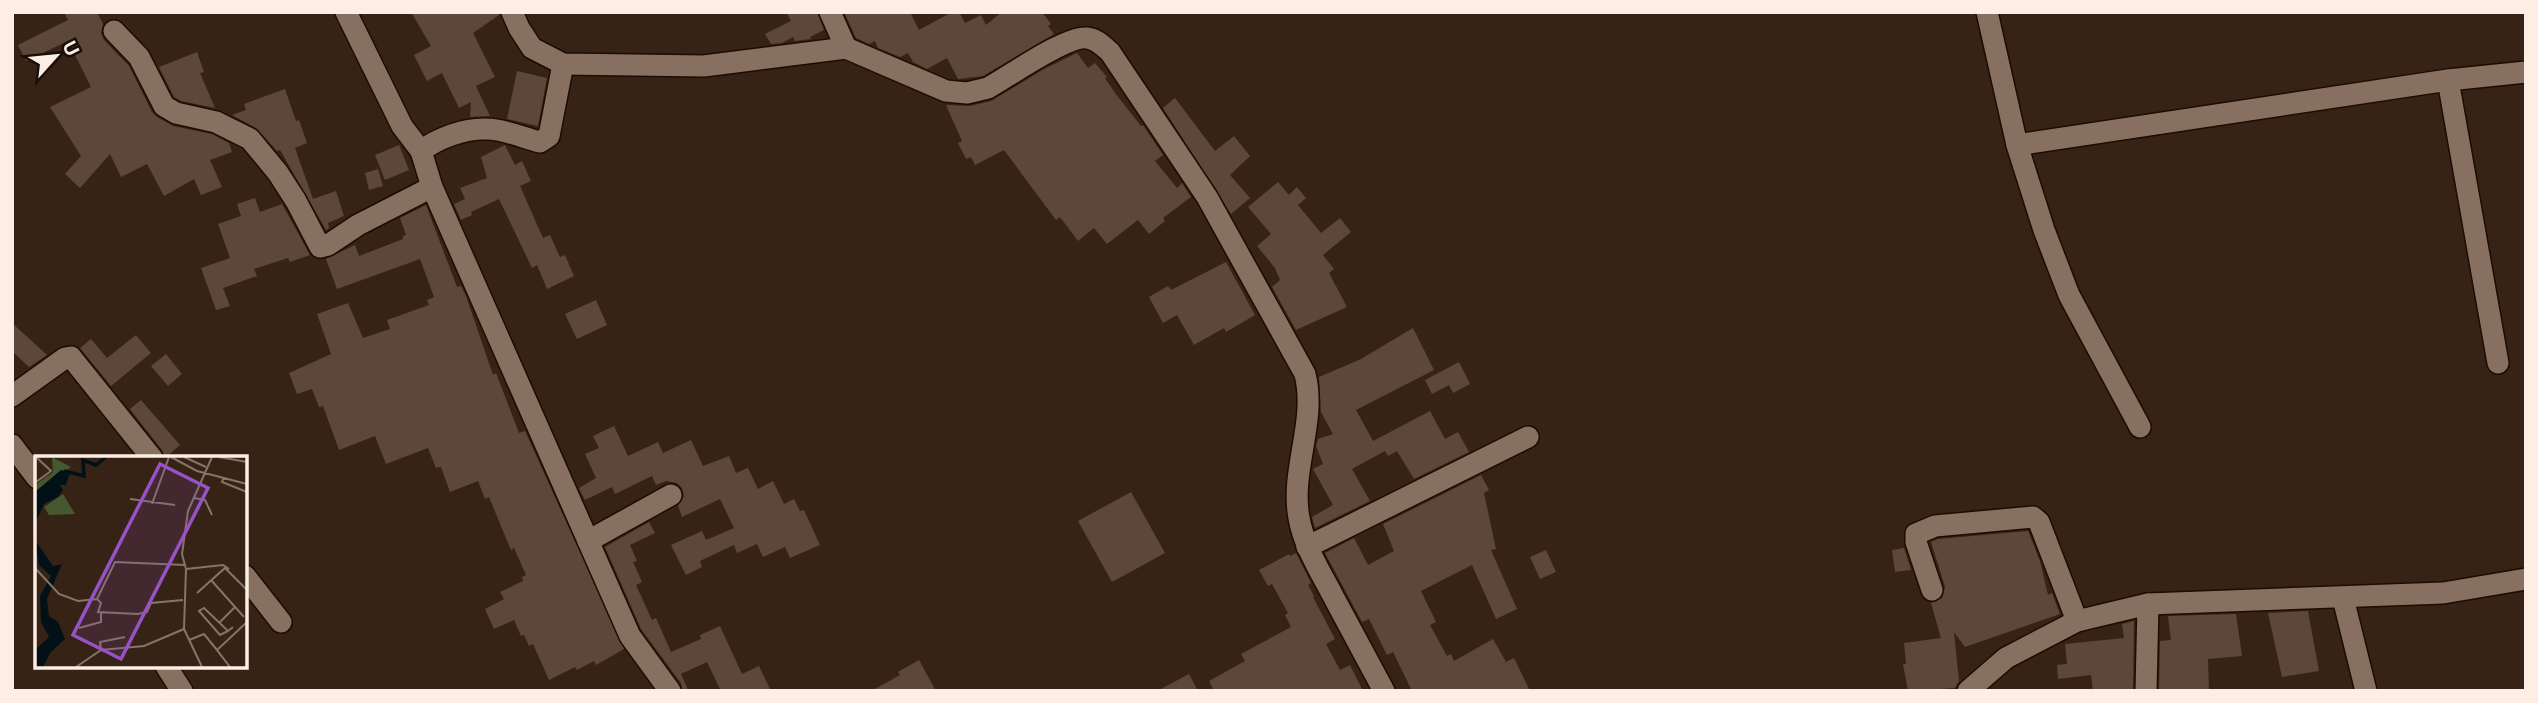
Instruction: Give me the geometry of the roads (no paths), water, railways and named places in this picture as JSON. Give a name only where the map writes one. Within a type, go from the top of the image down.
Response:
[{"type":"street","points":[[346,12],[402,126],[421,151],[432,187],[631,636],[670,691]]},
{"type":"street","points":[[512,12],[532,48],[563,64],[704,66],[845,48],[956,93],[988,88],[1070,40],[1090,38],[1110,52],[1207,197],[1305,374],[1309,391],[1297,488],[1299,518],[1307,547],[1384,691]]},
{"type":"street","points":[[830,12],[845,48]]},
{"type":"street","points":[[1987,12],[2017,145],[2044,230],[2070,295],[2140,426]]},
{"type":"street","points":[[114,31],[139,57],[164,106],[176,113],[216,122],[250,139],[278,173],[320,247],[432,187]]},
{"type":"street","points":[[421,151],[461,132],[487,128],[544,141],[549,136],[563,64]]},
{"type":"street","points":[[2017,145],[2448,80],[2526,72]]},
{"type":"street","points":[[2448,80],[2498,363]]},
{"type":"street","points":[[12,396],[65,358],[71,357],[150,456]]},
{"type":"street","points":[[1307,547],[1528,437]]},
{"type":"street","points":[[12,445],[35,475]]},
{"type":"street","points":[[588,541],[671,495]]},
{"type":"street","points":[[1932,590],[1916,542],[1916,534],[1935,526],[2034,517],[2039,522],[2077,621]]},
{"type":"street","points":[[247,579],[281,622]]},
{"type":"street","points":[[1968,691],[2006,658],[2077,621],[2148,604],[2443,593],[2526,579]]},
{"type":"street","points":[[2343,598],[2366,691]]},
{"type":"street","points":[[2146,691],[2148,604]]},
{"type":"street","points":[[167,668],[183,691]]}]
